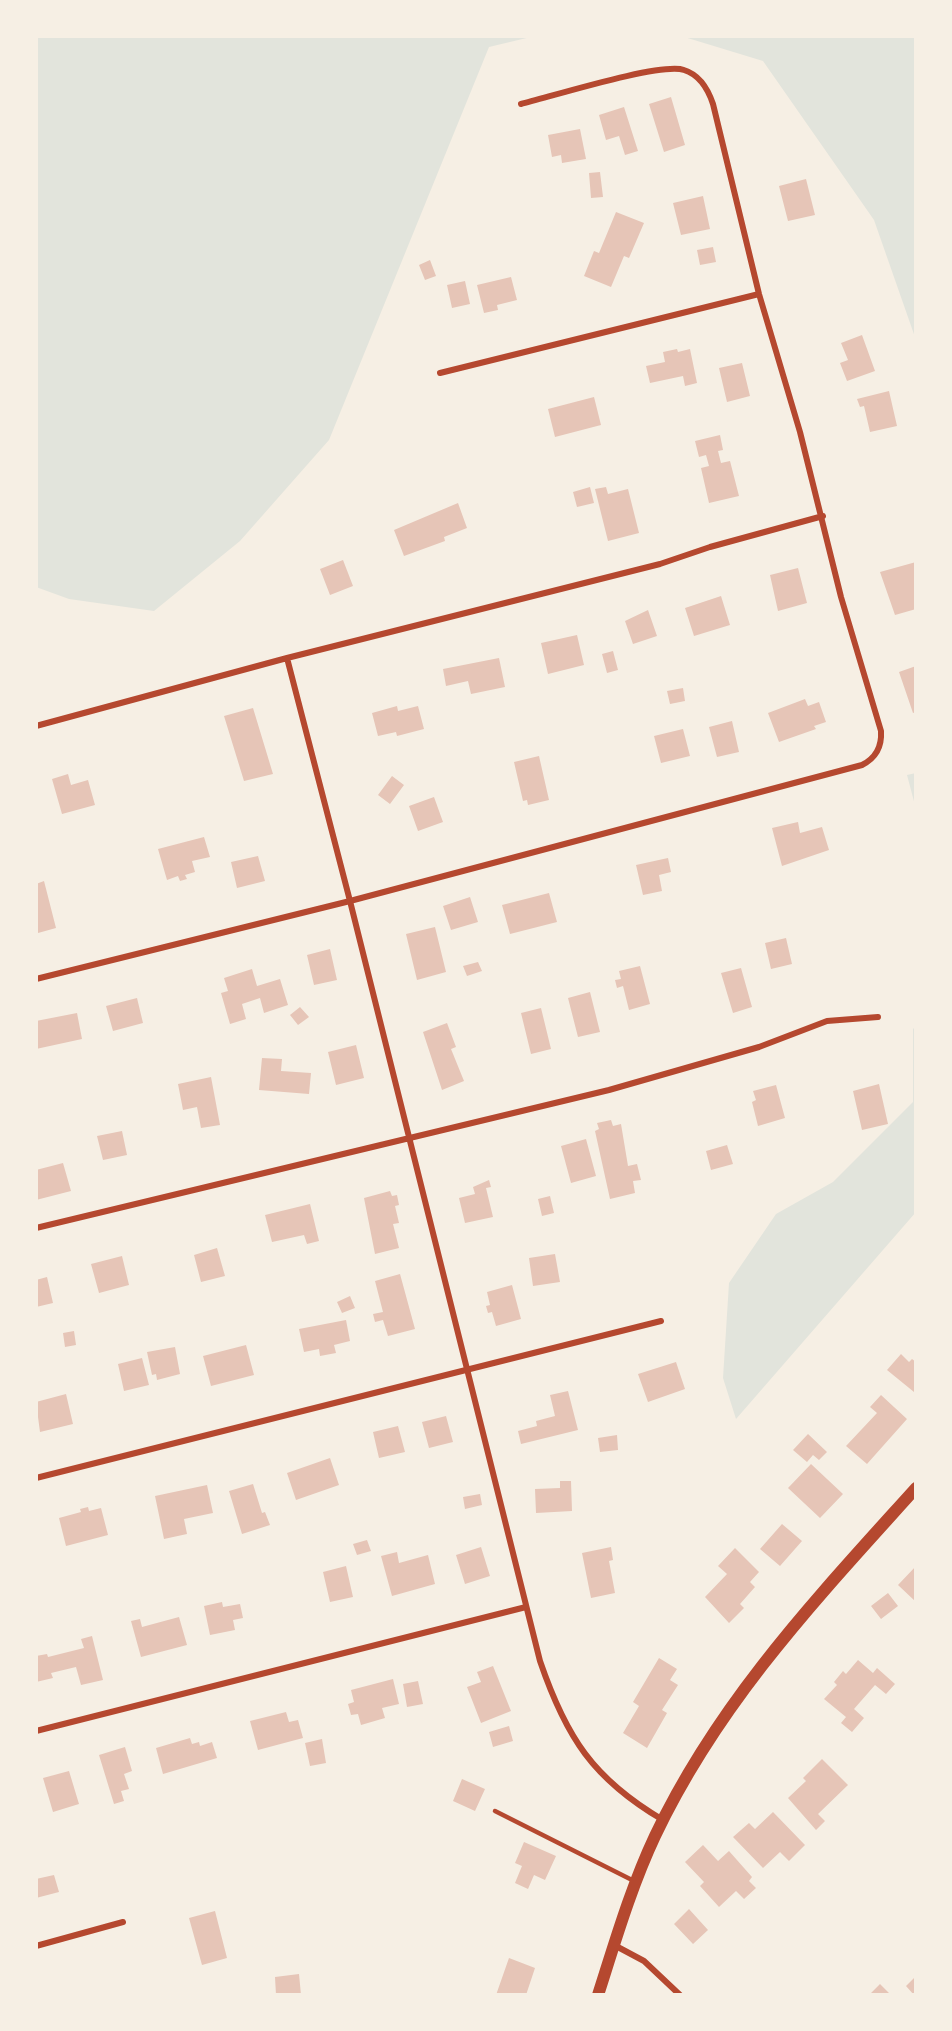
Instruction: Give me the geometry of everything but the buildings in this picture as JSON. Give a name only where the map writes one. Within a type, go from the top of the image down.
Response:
[{"type":"main road","points":[[598,1995],[636,1882],[663,1820],[697,1758],[772,1650],[916,1488]]},
{"type":"street","points":[[36,979],[350,901],[862,765],[872,759],[878,751],[881,731],[844,608],[823,516],[759,294],[713,104],[705,86],[691,73],[666,67],[521,104]]},
{"type":"street","points":[[440,373],[759,294]]},
{"type":"street","points":[[36,726],[287,658],[660,564],[728,541],[823,516]]},
{"type":"street","points":[[287,658],[546,1680],[576,1741],[607,1781],[623,1795],[663,1820]]},
{"type":"street","points":[[36,1228],[409,1136],[609,1090],[759,1047],[827,1021],[878,1017]]},
{"type":"street","points":[[36,1478],[660,1321]]},
{"type":"street","points":[[36,1731],[526,1607]]},
{"type":"street","points":[[36,1946],[123,1922]]},
{"type":"street","points":[[614,1945],[644,1961],[680,1995]]},
{"type":"lane","points":[[495,1811],[636,1882]]},
{"type":"shaded area","points":[[36,36],[535,36],[489,47],[329,440],[240,541],[154,611],[69,599],[36,587]]},
{"type":"shaded area","points":[[681,36],[916,36],[916,340],[874,220],[763,61]]},
{"type":"shaded area","points":[[916,773],[916,809],[907,775]]},
{"type":"shaded area","points":[[916,1026],[916,1212],[736,1419],[723,1378],[729,1283],[776,1214],[833,1182],[913,1102],[913,1029]]}]
